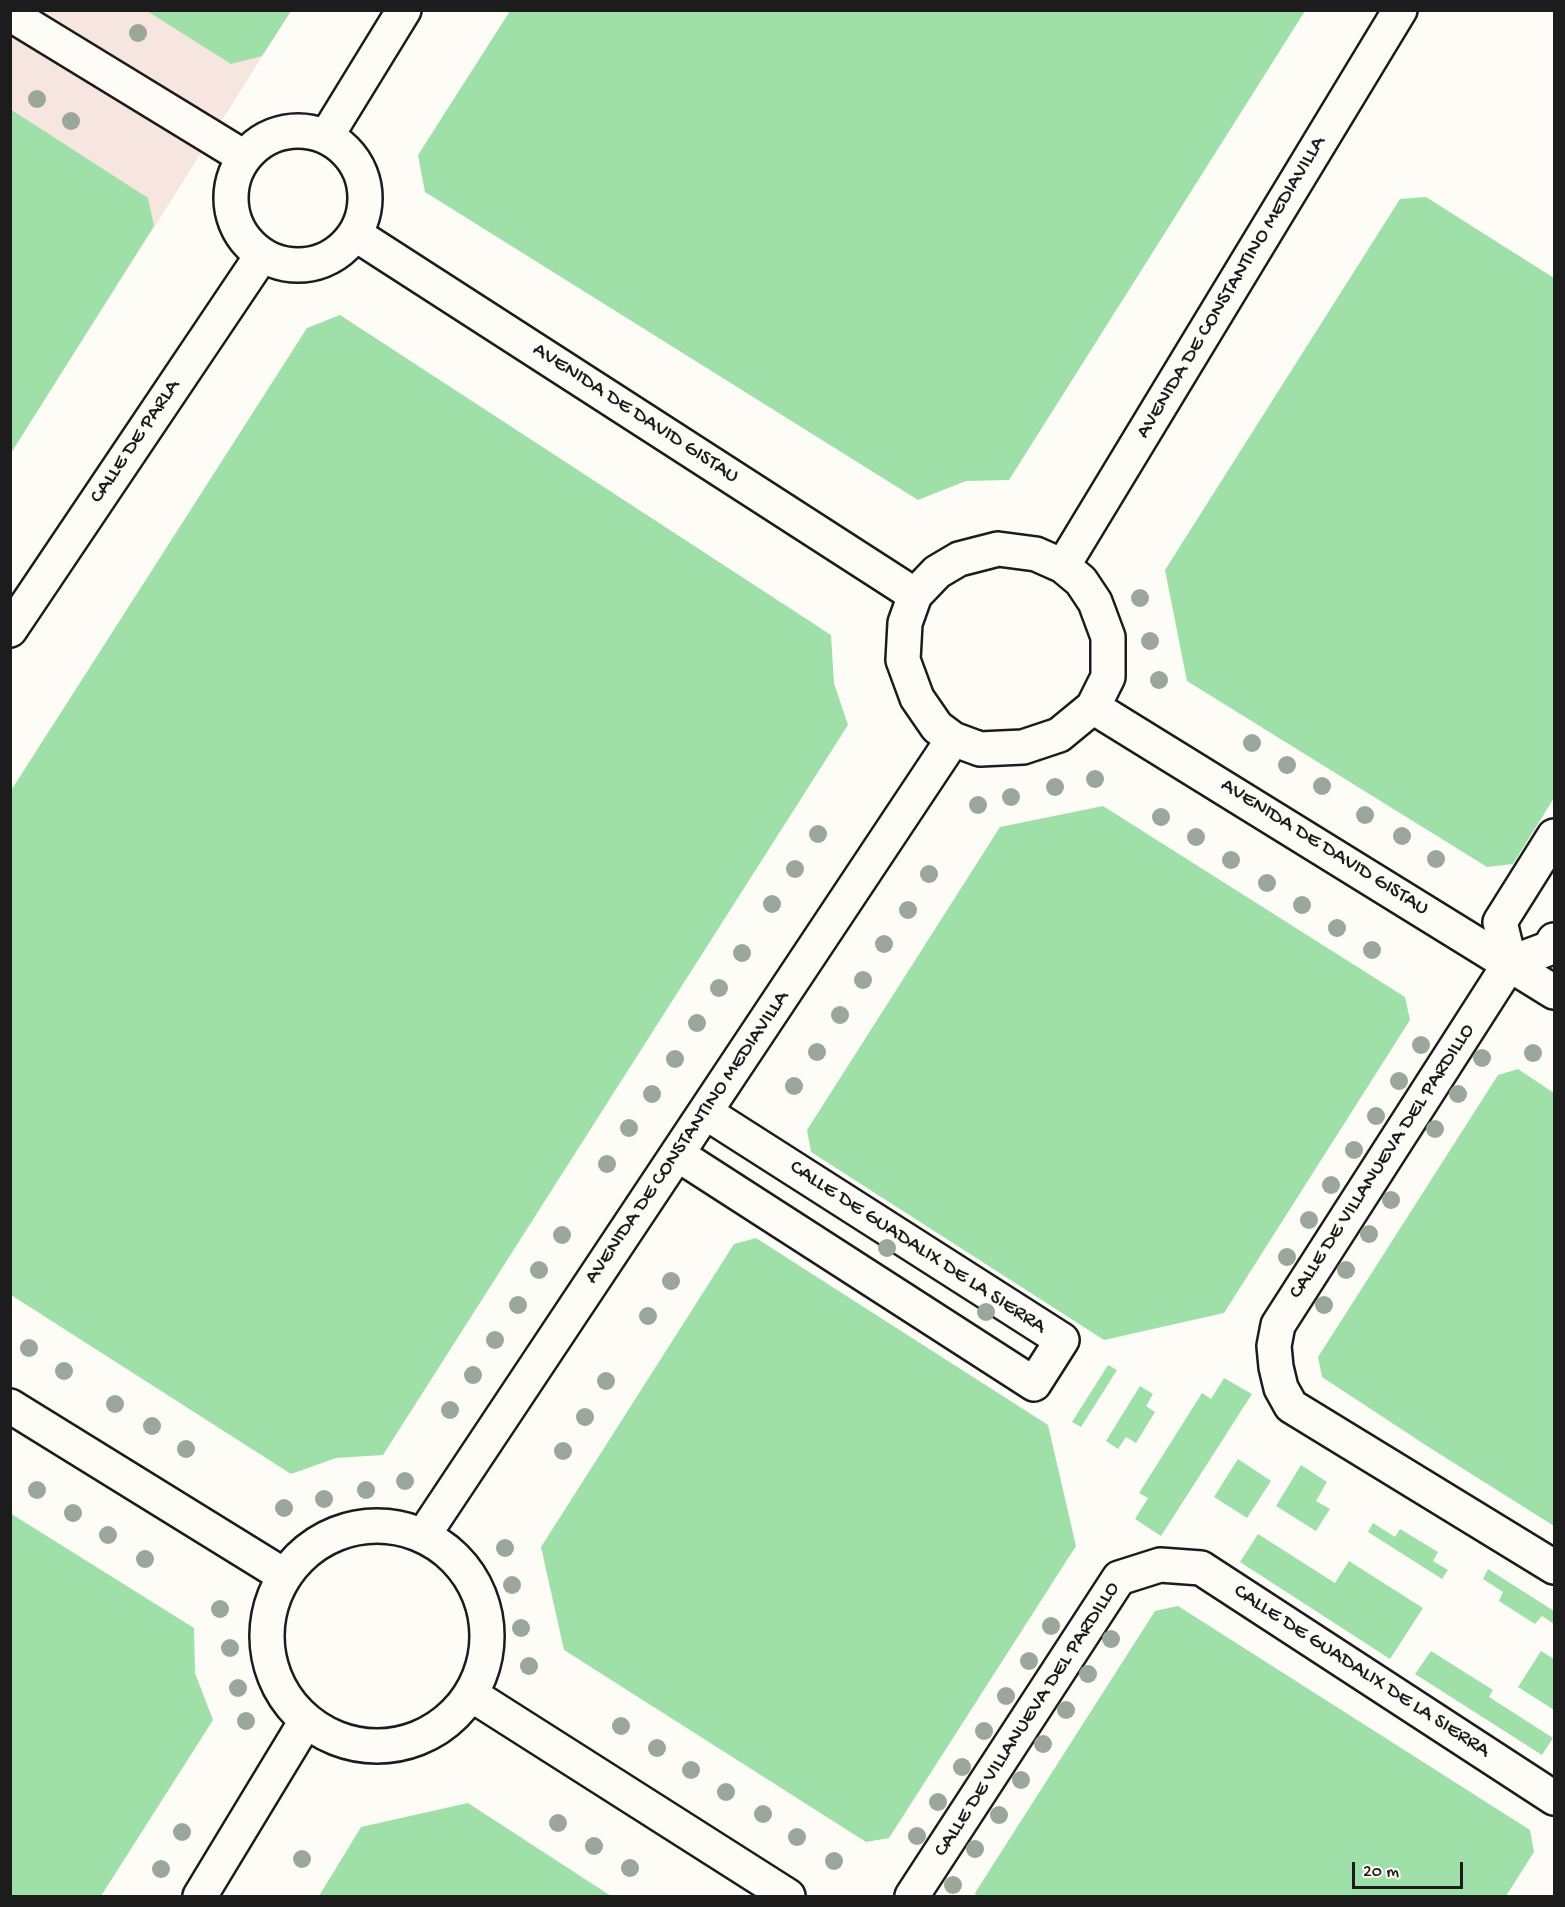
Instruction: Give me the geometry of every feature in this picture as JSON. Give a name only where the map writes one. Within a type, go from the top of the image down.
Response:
[{"type":"street","points":[[326,137],[404,10]]},
{"type":"street","name":"AVENIDA DE CONSTANTINO MEDIAVILLA","points":[[1063,566],[1400,10]]},
{"type":"street","points":[[10,14],[244,157]]},
{"type":"street","points":[[291,131],[309,131],[326,137],[345,150],[358,168],[365,191],[364,213],[355,234],[343,248],[313,264],[295,265],[278,262],[262,255],[248,243],[237,228],[231,210],[231,192],[235,173],[244,157],[257,144],[273,136],[291,131]]},
{"type":"street","name":"AVENIDA DE DAVID GISTAU","points":[[355,234],[915,595]]},
{"type":"street","name":"CALLE DE PARLA","points":[[10,630],[262,255]]},
{"type":"street","points":[[998,549],[1036,554],[1063,566],[1081,581],[1095,602],[1108,637],[1108,677],[1093,707],[1059,735],[1023,747],[980,749],[953,740],[937,727],[917,698],[903,660],[905,623],[915,595],[937,572],[959,559],[998,549]]},
{"type":"street","name":"AVENIDA DE DAVID GISTAU","points":[[1093,707],[1554,992]]},
{"type":"street","name":"AVENIDA DE CONSTANTINO MEDIAVILLA","points":[[423,1536],[953,740]]},
{"type":"street","points":[[1554,836],[1500,922],[1510,963],[1550,948],[1554,940]]},
{"type":"street","name":"CALLE DE VILLANUEVA DEL PARDILLO","points":[[1510,963],[1278,1325],[1274,1346],[1281,1388],[1291,1406],[1554,1567]]},
{"type":"street","name":"CALLE DE GUADALIX DE LA SIERRA","points":[[677,1154],[1034,1384],[1062,1340],[705,1112]]},
{"type":"street","points":[[10,1406],[285,1576]]},
{"type":"street","points":[[362,1527],[393,1527],[423,1536],[450,1552],[470,1576],[484,1604],[488,1635],[484,1666],[472,1695],[447,1723],[413,1741],[376,1747],[339,1740],[306,1721],[285,1697],[271,1668],[266,1636],[271,1605],[285,1576],[305,1552],[332,1536],[362,1527]]},
{"type":"street","name":"CALLE DE VILLANUEVA DEL PARDILLO","points":[[912,1896],[1119,1578],[1160,1565]]},
{"type":"street","name":"CALLE DE GUADALIX DE LA SIERRA","points":[[1160,1565],[1201,1568],[1554,1798]]},
{"type":"street","points":[[472,1695],[788,1896]]},
{"type":"street","points":[[200,1896],[306,1721]]},
{"type":"shaded area","points":[[11,11],[291,11],[11,453]]},
{"type":"green space","points":[[147,11],[291,11],[262,56],[231,64]]},
{"type":"green space","points":[[510,11],[1305,11],[1009,480],[966,481],[918,500],[425,192],[418,155]]},
{"type":"green space","points":[[10,109],[148,198],[154,226],[11,453]]},
{"type":"green space","points":[[1426,197],[1554,278],[1554,798],[1513,864],[1487,867],[1187,681],[1165,570],[1400,199]]},
{"type":"green space","points":[[340,315],[831,635],[834,683],[848,725],[383,1455],[336,1458],[291,1474],[11,1295],[10,792],[307,328]]},
{"type":"green space","points":[[1103,806],[1405,997],[1410,1020],[1224,1313],[1104,1340],[811,1152],[807,1130],[1000,827]]},
{"type":"green space","points":[[1518,1069],[1554,1093],[1554,1526],[1322,1377],[1318,1357],[1498,1075]]},
{"type":"green space","points":[[756,1238],[1048,1425],[1076,1546],[889,1838],[866,1842],[564,1650],[541,1547],[734,1244]]},
{"type":"green space","points":[[1108,1365],[1117,1370],[1081,1427],[1072,1422]]},
{"type":"green space","points":[[1224,1378],[1252,1394],[1161,1536],[1135,1519],[1148,1498],[1139,1493],[1202,1393],[1211,1399]]},
{"type":"green space","points":[[1140,1386],[1153,1394],[1146,1406],[1155,1412],[1136,1443],[1126,1437],[1118,1449],[1106,1441]]},
{"type":"green space","points":[[1238,1459],[1271,1481],[1247,1518],[1214,1497]]},
{"type":"green space","points":[[1301,1465],[1327,1482],[1316,1501],[1330,1509],[1316,1531],[1276,1506]]},
{"type":"green space","points":[[10,1513],[194,1628],[195,1673],[213,1720],[101,1896],[11,1896]]},
{"type":"green space","points":[[1373,1523],[1395,1537],[1400,1529],[1438,1552],[1433,1561],[1448,1570],[1442,1579],[1368,1532]]},
{"type":"green space","points":[[1258,1534],[1335,1583],[1349,1561],[1423,1608],[1390,1659],[1240,1562]]},
{"type":"green space","points":[[1488,1569],[1554,1611],[1554,1624],[1542,1616],[1535,1624],[1499,1601],[1503,1592],[1483,1579]]},
{"type":"green space","points":[[1178,1606],[1530,1830],[1534,1852],[1506,1896],[976,1896],[975,1893],[1155,1611]]},
{"type":"green space","points":[[1431,1651],[1493,1690],[1489,1697],[1553,1738],[1542,1755],[1415,1674]]},
{"type":"green space","points":[[1541,1651],[1554,1659],[1554,1710],[1518,1687]]},
{"type":"green space","points":[[468,1803],[611,1896],[319,1896],[361,1827]]}]
